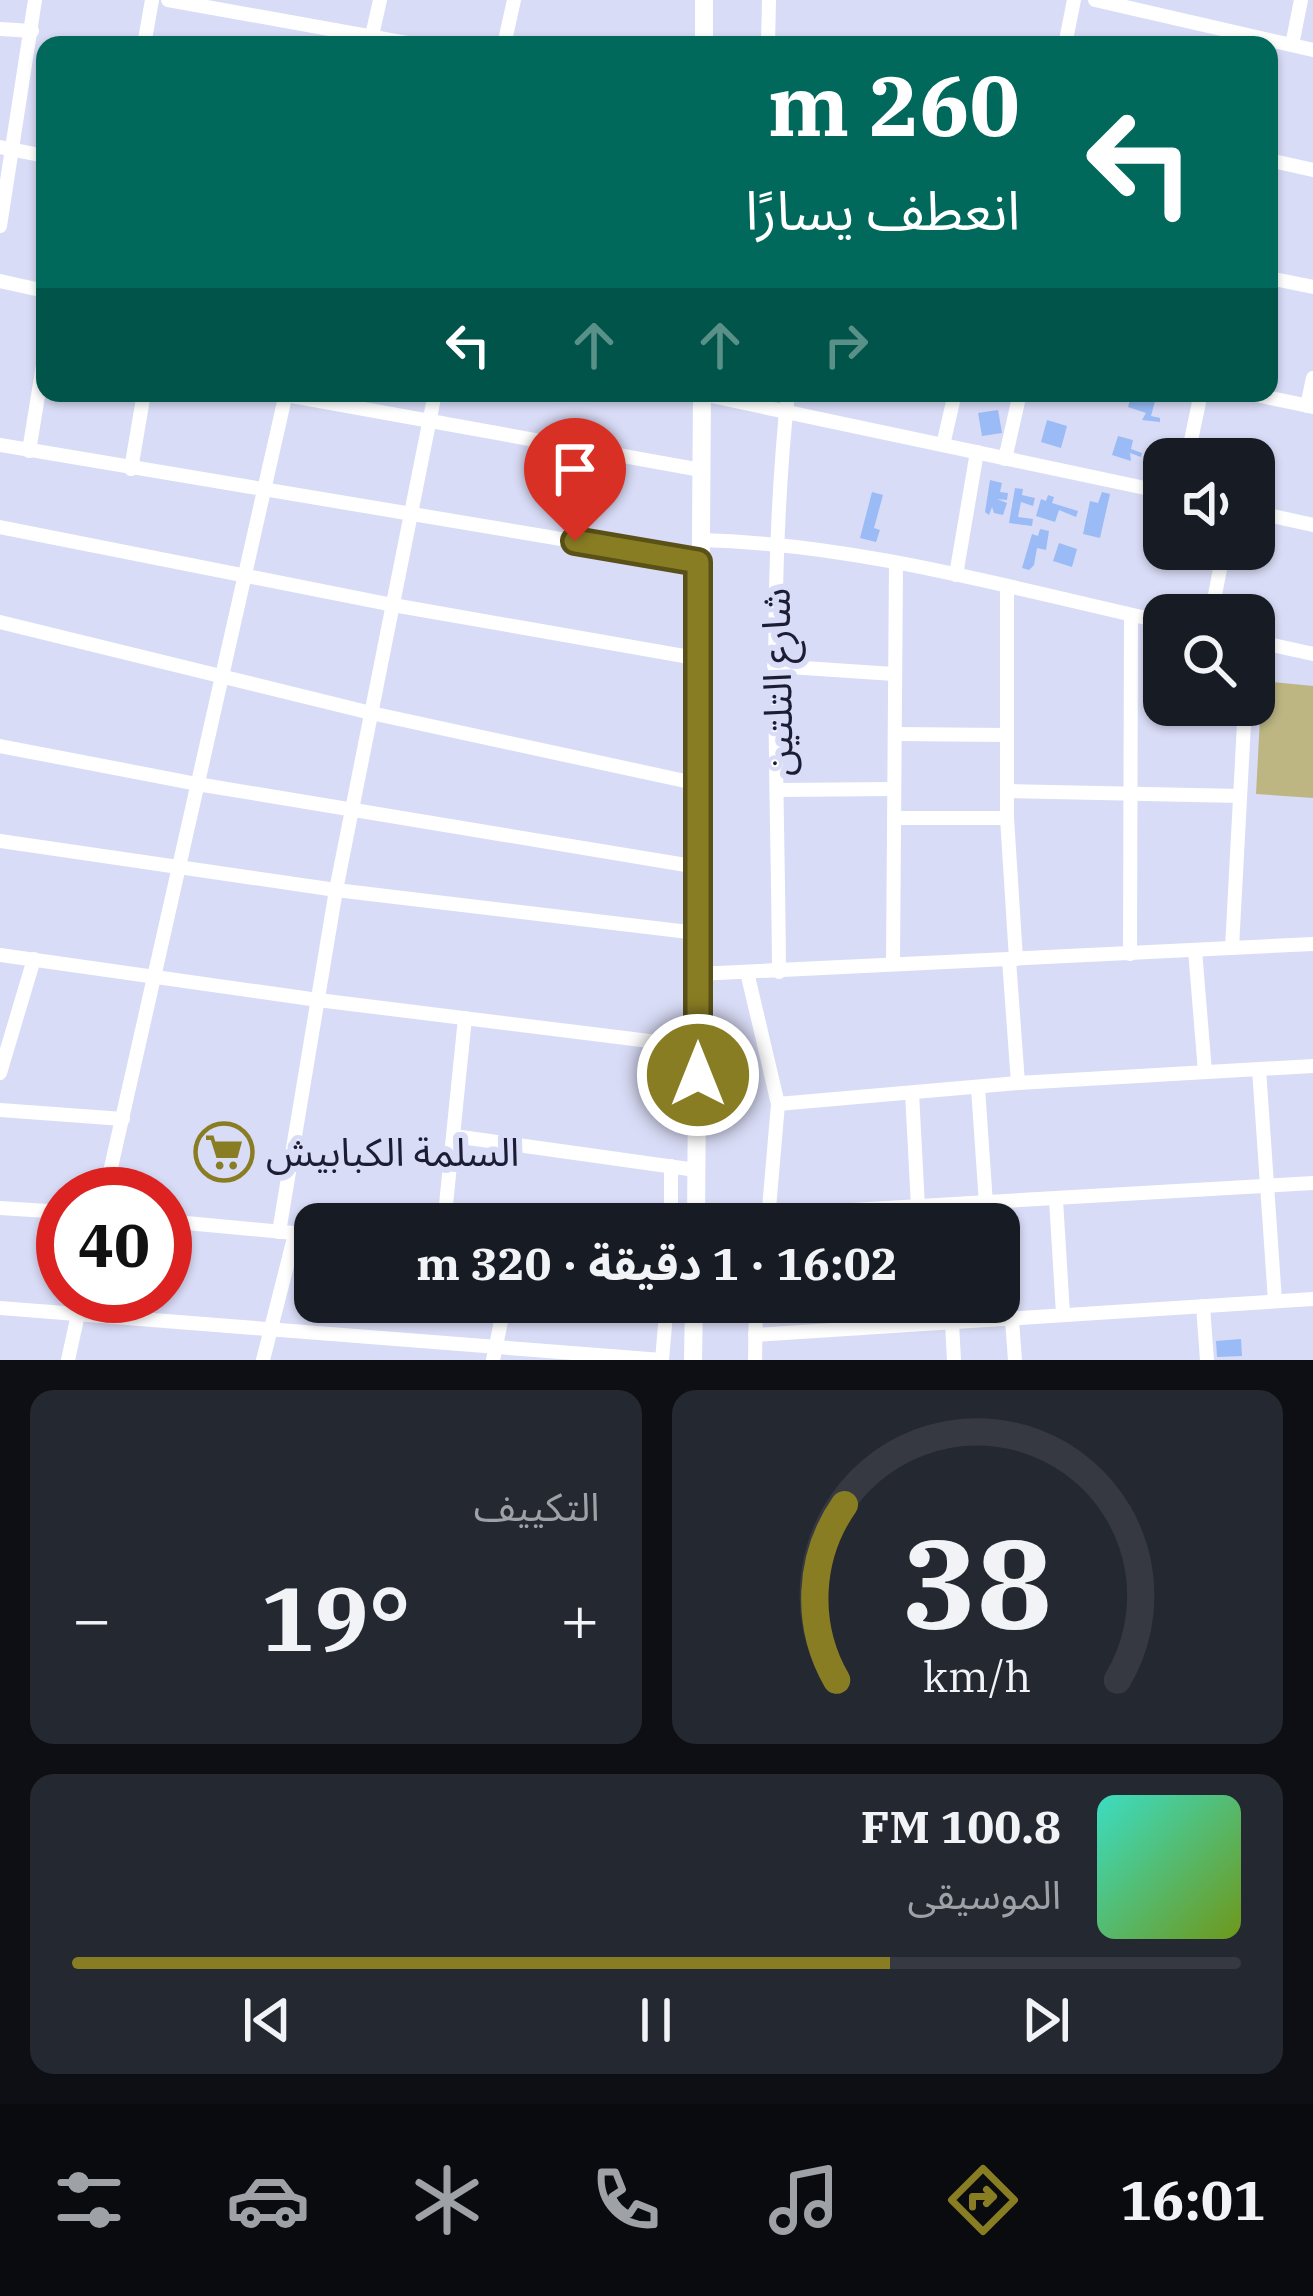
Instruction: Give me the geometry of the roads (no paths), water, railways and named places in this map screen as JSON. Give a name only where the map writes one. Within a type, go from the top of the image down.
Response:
[{"type":"street","points":[[0,226],[7,149],[35,0]]},
{"type":"street","points":[[146,36],[152,0]]},
{"type":"street","points":[[168,0],[346,36]]},
{"type":"street","points":[[372,36],[380,0]]},
{"type":"street","points":[[506,36],[514,0]]},
{"type":"street","points":[[704,0],[704,36]]},
{"type":"street","points":[[768,36],[769,0]]},
{"type":"street","points":[[1067,36],[1074,0]]},
{"type":"street","points":[[1095,0],[1253,36]]},
{"type":"street","points":[[1292,45],[1301,0]]},
{"type":"street","points":[[0,28],[32,31]]},
{"type":"street","points":[[1278,42],[1313,50]]},
{"type":"street","points":[[1278,162],[1313,168]]},
{"type":"street","points":[[1278,280],[1313,287]]},
{"type":"street","points":[[0,281],[36,289]]},
{"type":"street","points":[[1278,400],[1310,407],[1313,378]]},
{"type":"street","points":[[29,451],[37,402]]},
{"type":"street","points":[[131,469],[142,402]]},
{"type":"street","points":[[111,1167],[284,402]]},
{"type":"street","points":[[327,402],[701,470]]},
{"type":"street","points":[[263,1360],[287,1233],[336,890],[433,402]]},
{"type":"street","points":[[696,1203],[702,402]]},
{"type":"street","points":[[736,402],[1143,488]]},
{"type":"street","name":"شارع التلتين","points":[[779,972],[774,665],[776,542],[787,402]]},
{"type":"street","points":[[943,445],[953,402]]},
{"type":"street","points":[[1005,459],[1019,402]]},
{"type":"street","points":[[1192,438],[1200,402]]},
{"type":"street","points":[[0,445],[698,562]]},
{"type":"street","points":[[956,575],[977,452]]},
{"type":"street","points":[[1275,517],[1313,525]]},
{"type":"street","points":[[0,527],[392,605],[701,659]]},
{"type":"street","points":[[701,540],[776,542],[956,575],[1143,617]]},
{"type":"street","points":[[893,964],[896,563]]},
{"type":"street","points":[[1007,586],[1007,818],[1018,1083]]},
{"type":"street","points":[[1130,954],[1131,614]]},
{"type":"street","points":[[0,622],[371,713],[699,784]]},
{"type":"street","points":[[1275,646],[1313,654]]},
{"type":"street","points":[[774,665],[894,674]]},
{"type":"street","points":[[1232,948],[1244,726]]},
{"type":"street","points":[[895,734],[1006,735]]},
{"type":"street","points":[[0,746],[197,784],[698,867]]},
{"type":"street","points":[[778,790],[894,789]]},
{"type":"street","points":[[1007,791],[1240,796]]},
{"type":"street","points":[[894,818],[1007,818]]},
{"type":"street","points":[[0,841],[336,890],[697,933]]},
{"type":"street","points":[[698,974],[1313,944]]},
{"type":"street","points":[[1196,950],[1204,1072]]},
{"type":"street","points":[[0,955],[698,1047]]},
{"type":"street","points":[[0,1073],[34,959]]},
{"type":"street","points":[[747,972],[778,1104],[769,1203]]},
{"type":"street","points":[[446,1203],[465,1018]]},
{"type":"street","points":[[778,1104],[1018,1083],[1313,1066]]},
{"type":"street","points":[[1259,1069],[1275,1301]]},
{"type":"street","points":[[978,1088],[986,1203]]},
{"type":"street","points":[[912,1093],[918,1203]]},
{"type":"street","points":[[0,1111],[123,1119]]},
{"type":"street","points":[[454,1136],[696,1170]]},
{"type":"street","points":[[670,1203],[671,1166]]},
{"type":"street","points":[[1004,1203],[1313,1183]]},
{"type":"street","points":[[1057,1200],[1063,1314]]},
{"type":"street","points":[[0,1208],[36,1210]]},
{"type":"street","points":[[192,1224],[294,1234]]},
{"type":"street","points":[[1020,1319],[1313,1298]]},
{"type":"street","points":[[1203,1306],[1207,1360]]},
{"type":"street","points":[[0,1308],[36,1311]]},
{"type":"street","points":[[68,1360],[76,1323]]},
{"type":"street","points":[[186,1323],[494,1354],[662,1360],[665,1323]]},
{"type":"street","points":[[494,1354],[501,1323]]},
{"type":"street","points":[[693,1360],[694,1323]]},
{"type":"street","points":[[755,1323],[755,1360]]},
{"type":"street","points":[[755,1334],[952,1323],[954,1360]]},
{"type":"street","points":[[1012,1323],[1015,1360]]},
{"type":"place","name":"السلمة الكبابيش","points":[[224,1152]]}]
